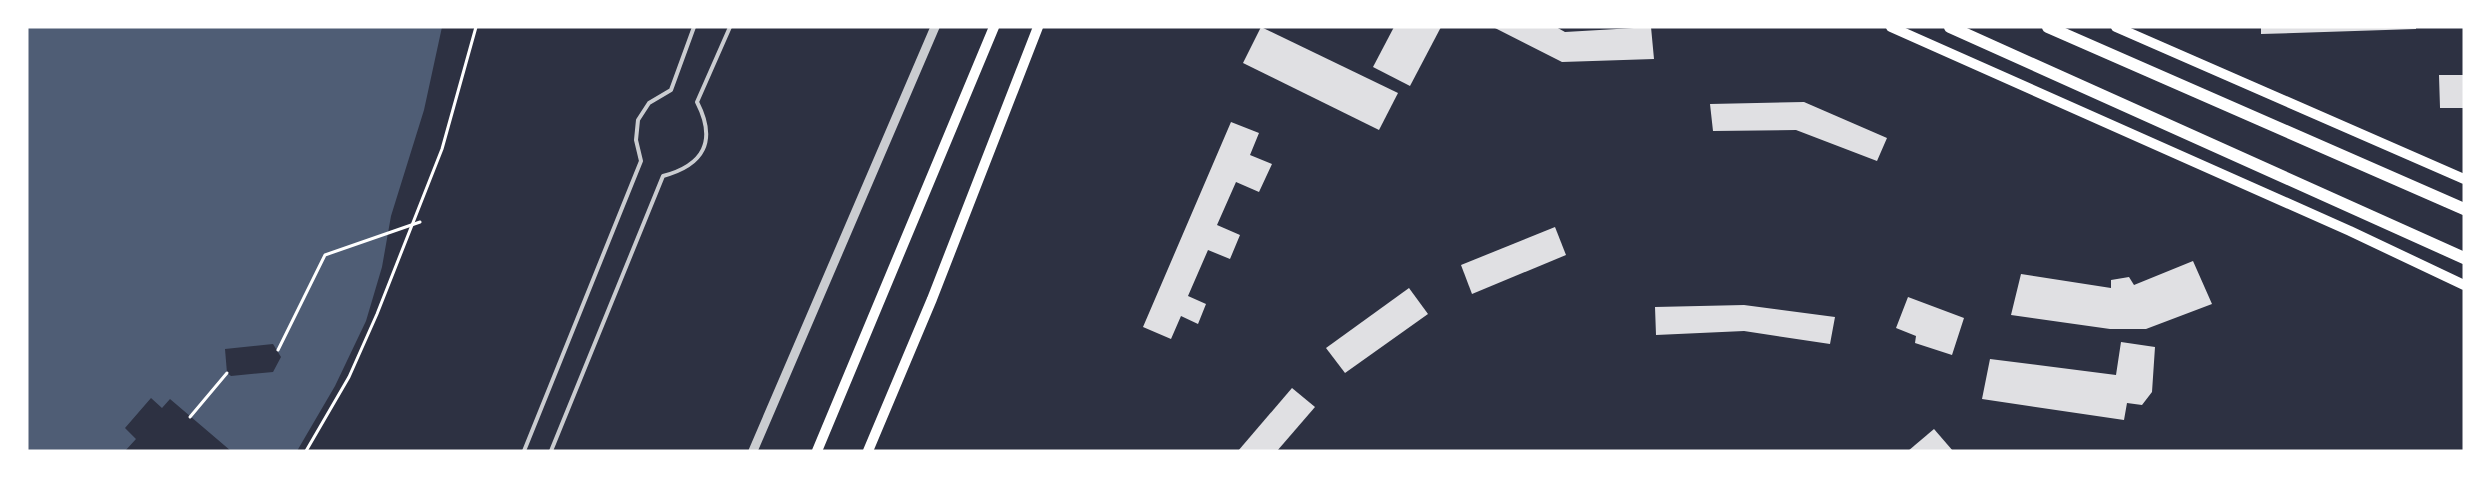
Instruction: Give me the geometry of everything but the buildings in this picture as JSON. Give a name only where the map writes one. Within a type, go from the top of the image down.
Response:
[{"type":"highway","points":[[1950,27],[2464,258]]},
{"type":"highway","points":[[2048,27],[2464,209]]},
{"type":"main road","points":[[817,451],[994,27]]},
{"type":"main road","points":[[868,451],[932,300],[1038,27]]},
{"type":"main road","points":[[1891,27],[2350,231],[2464,285]]},
{"type":"main road","points":[[2116,27],[2464,179]]},
{"type":"street","points":[[753,451],[935,27]]},
{"type":"lane","points":[[524,451],[641,161],[636,140],[638,120],[649,103],[670,90],[694,27]]},
{"type":"lane","points":[[550,451],[663,176],[682,171],[701,154],[707,126],[697,102],[730,27]]},
{"type":"path","points":[[306,451],[349,377],[377,314],[442,148],[476,27]]},
{"type":"path","points":[[278,350],[325,255],[420,222]]},
{"type":"path","points":[[190,417],[227,373]]},
{"type":"water","points":[[27,27],[442,27],[424,110],[391,216],[382,267],[366,321],[335,386],[297,451],[27,451]]},
{"type":"pier","points":[[273,344],[281,357],[273,372],[231,376],[227,373],[225,349]]},
{"type":"pier","points":[[151,398],[162,408],[170,399],[231,451],[125,451],[136,439],[125,428]]}]
